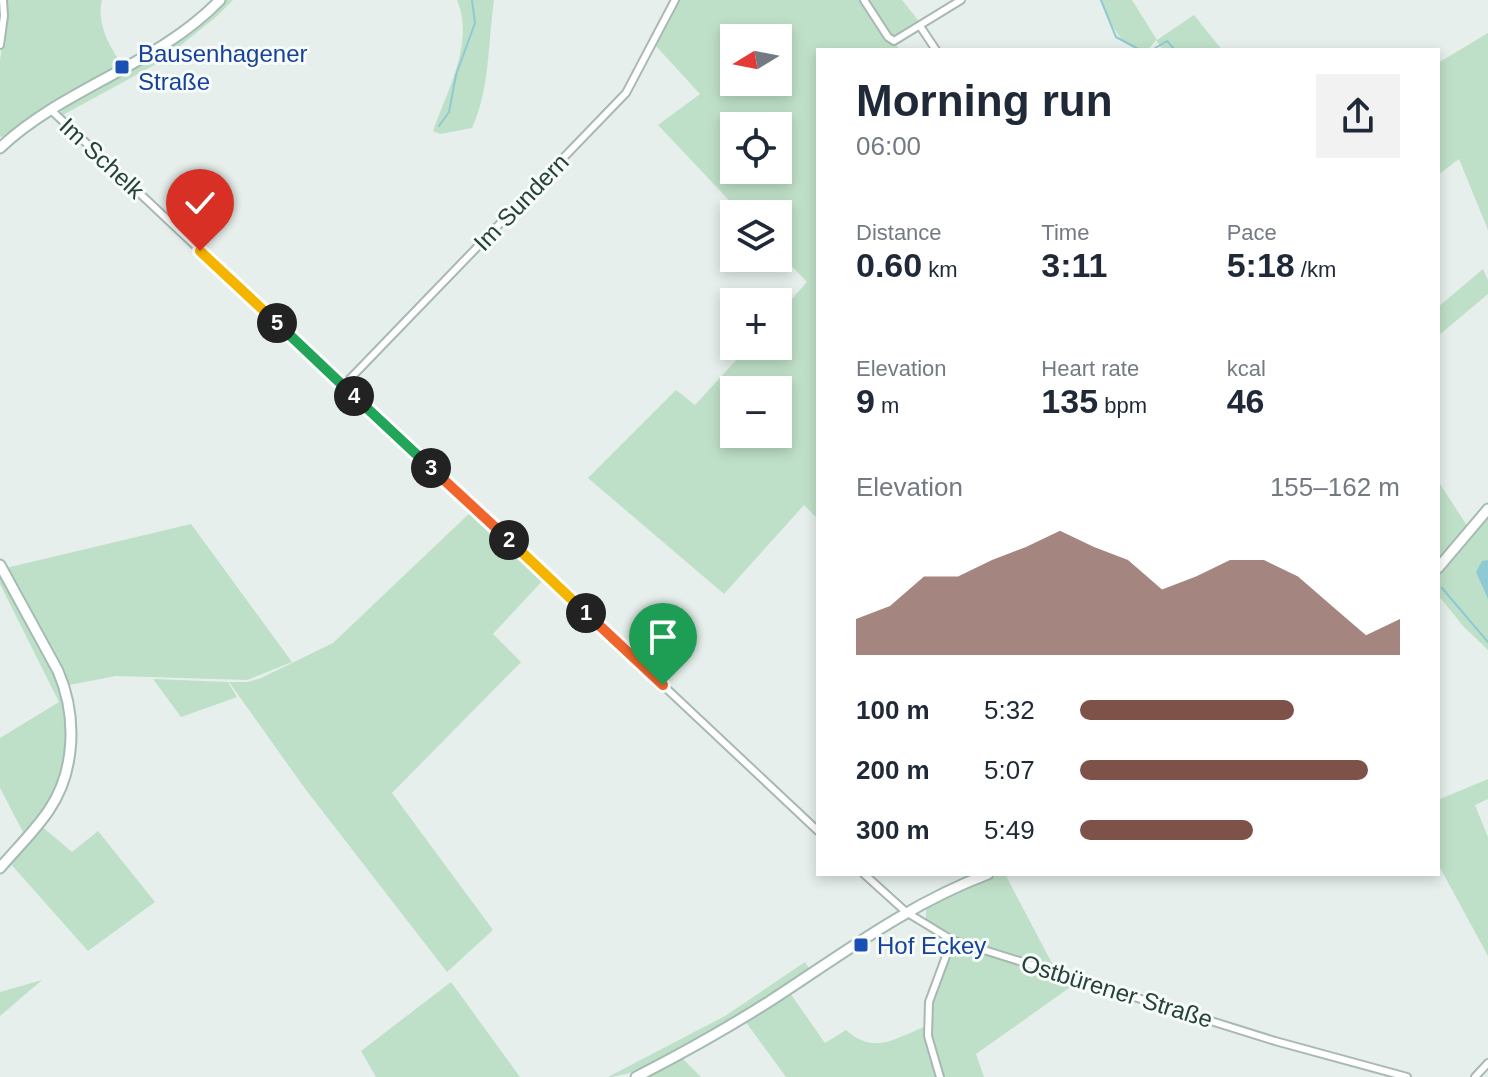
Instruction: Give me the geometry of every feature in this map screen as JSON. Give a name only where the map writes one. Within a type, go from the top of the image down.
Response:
[{"type":"street","points":[[0,45],[3,0]]},
{"type":"street","points":[[0,148],[24,127],[51,110],[137,63],[184,31],[220,0]]},
{"type":"street","name":"Im Sundern","points":[[343,386],[626,93],[675,0]]},
{"type":"street","points":[[864,0],[888,37],[894,41],[961,0]]},
{"type":"street","points":[[920,26],[935,48]]},
{"type":"street","name":"Im Schelk","points":[[51,110],[816,829]]},
{"type":"street","points":[[1440,566],[1488,509]]},
{"type":"street","points":[[0,565],[62,680],[71,723],[67,767],[56,798],[48,812],[0,868]]},
{"type":"street","points":[[866,876],[906,912]]},
{"type":"street","points":[[636,1077],[682,1054],[906,912],[984,876]]},
{"type":"street","name":"Ostbürener Straße","points":[[906,912],[952,940],[1275,1041],[1407,1077]]},
{"type":"street","points":[[940,1077],[928,1036],[929,1002],[952,940]]},
{"type":"street","points":[[1475,1077],[1488,1063]]},
{"type":"green space","points":[[4,0],[102,0],[103,26],[109,44],[124,67],[22,124],[7,136],[0,137],[0,61],[6,15]]},
{"type":"green space","points":[[225,0],[233,0],[160,62],[61,116],[62,108],[127,73],[189,33]]},
{"type":"green space","points":[[457,0],[494,0],[488,65],[472,128],[440,134],[433,131],[461,49],[462,16]]},
{"type":"green space","points":[[676,0],[863,0],[899,48],[816,48],[816,517],[804,505],[724,594],[588,478],[676,390],[695,405],[720,378],[720,448],[792,448],[792,376],[722,376],[736,360],[792,360],[792,299],[807,282],[792,266],[792,200],[729,200],[658,125],[700,94],[655,45]]},
{"type":"green space","points":[[865,0],[902,0],[921,24],[894,40]]},
{"type":"green space","points":[[1102,0],[1132,0],[1157,40],[1194,15],[1220,48],[1162,48],[1156,40],[1150,48],[1136,48],[1123,40]]},
{"type":"green space","points":[[1488,33],[1488,230],[1459,159],[1440,173],[1440,62]]},
{"type":"green space","points":[[1483,269],[1488,280],[1488,294],[1440,334],[1440,305]]},
{"type":"green space","points":[[1440,484],[1468,527],[1440,560]]},
{"type":"green space","points":[[474,509],[546,577],[493,634],[521,662],[392,793],[493,930],[447,972],[306,790],[229,682],[261,678],[333,643]]},
{"type":"green space","points":[[1488,515],[1488,650],[1440,597],[1440,573]]},
{"type":"green space","points":[[191,524],[292,662],[247,680],[116,676],[69,685],[6,568]]},
{"type":"green space","points":[[0,573],[57,679],[63,693],[69,732],[63,769],[56,786],[24,834],[0,788],[0,738],[59,702],[0,584]]},
{"type":"green space","points":[[153,679],[228,682],[237,697],[181,717]]},
{"type":"green space","points":[[1488,779],[1488,799],[1475,805],[1488,837],[1488,956],[1440,868],[1440,799]]},
{"type":"green space","points":[[40,825],[72,852],[98,831],[155,902],[88,951],[9,862]]},
{"type":"green space","points":[[995,876],[1006,876],[1056,971],[952,938],[926,922],[926,907]]},
{"type":"green space","points":[[963,946],[1079,981],[976,1054],[984,1077],[942,1077],[930,1035],[932,1002],[950,952]]},
{"type":"green space","points":[[805,962],[810,970],[710,1033],[652,1064],[608,1077],[725,1016]]},
{"type":"green space","points":[[42,980],[0,1016],[0,992]]},
{"type":"green space","points":[[451,982],[520,1077],[376,1077],[361,1051]]},
{"type":"green space","points":[[790,993],[825,1043],[846,1030],[856,1038],[875,1043],[894,1040],[924,1027],[937,1077],[786,1077],[745,1021]]},
{"type":"green space","points":[[682,1058],[701,1077],[643,1077]]},
{"type":"water","points":[[1488,560],[1488,599],[1476,572],[1482,561]]},
{"type":"waterway","points":[[439,126],[449,112],[456,75],[475,23],[472,0]]},
{"type":"waterway","points":[[1101,0],[1116,37],[1136,48]]},
{"type":"waterway","points":[[1155,48],[1167,41],[1173,48]]},
{"type":"waterway","points":[[1442,588],[1488,642]]},
{"type":"place","name":"Bausenhagener Straße","points":[[122,67]]},
{"type":"place","name":"Hof Eckey","points":[[861,945]]},
{"type":"route","points":[[200,251],[663,685]]}]
